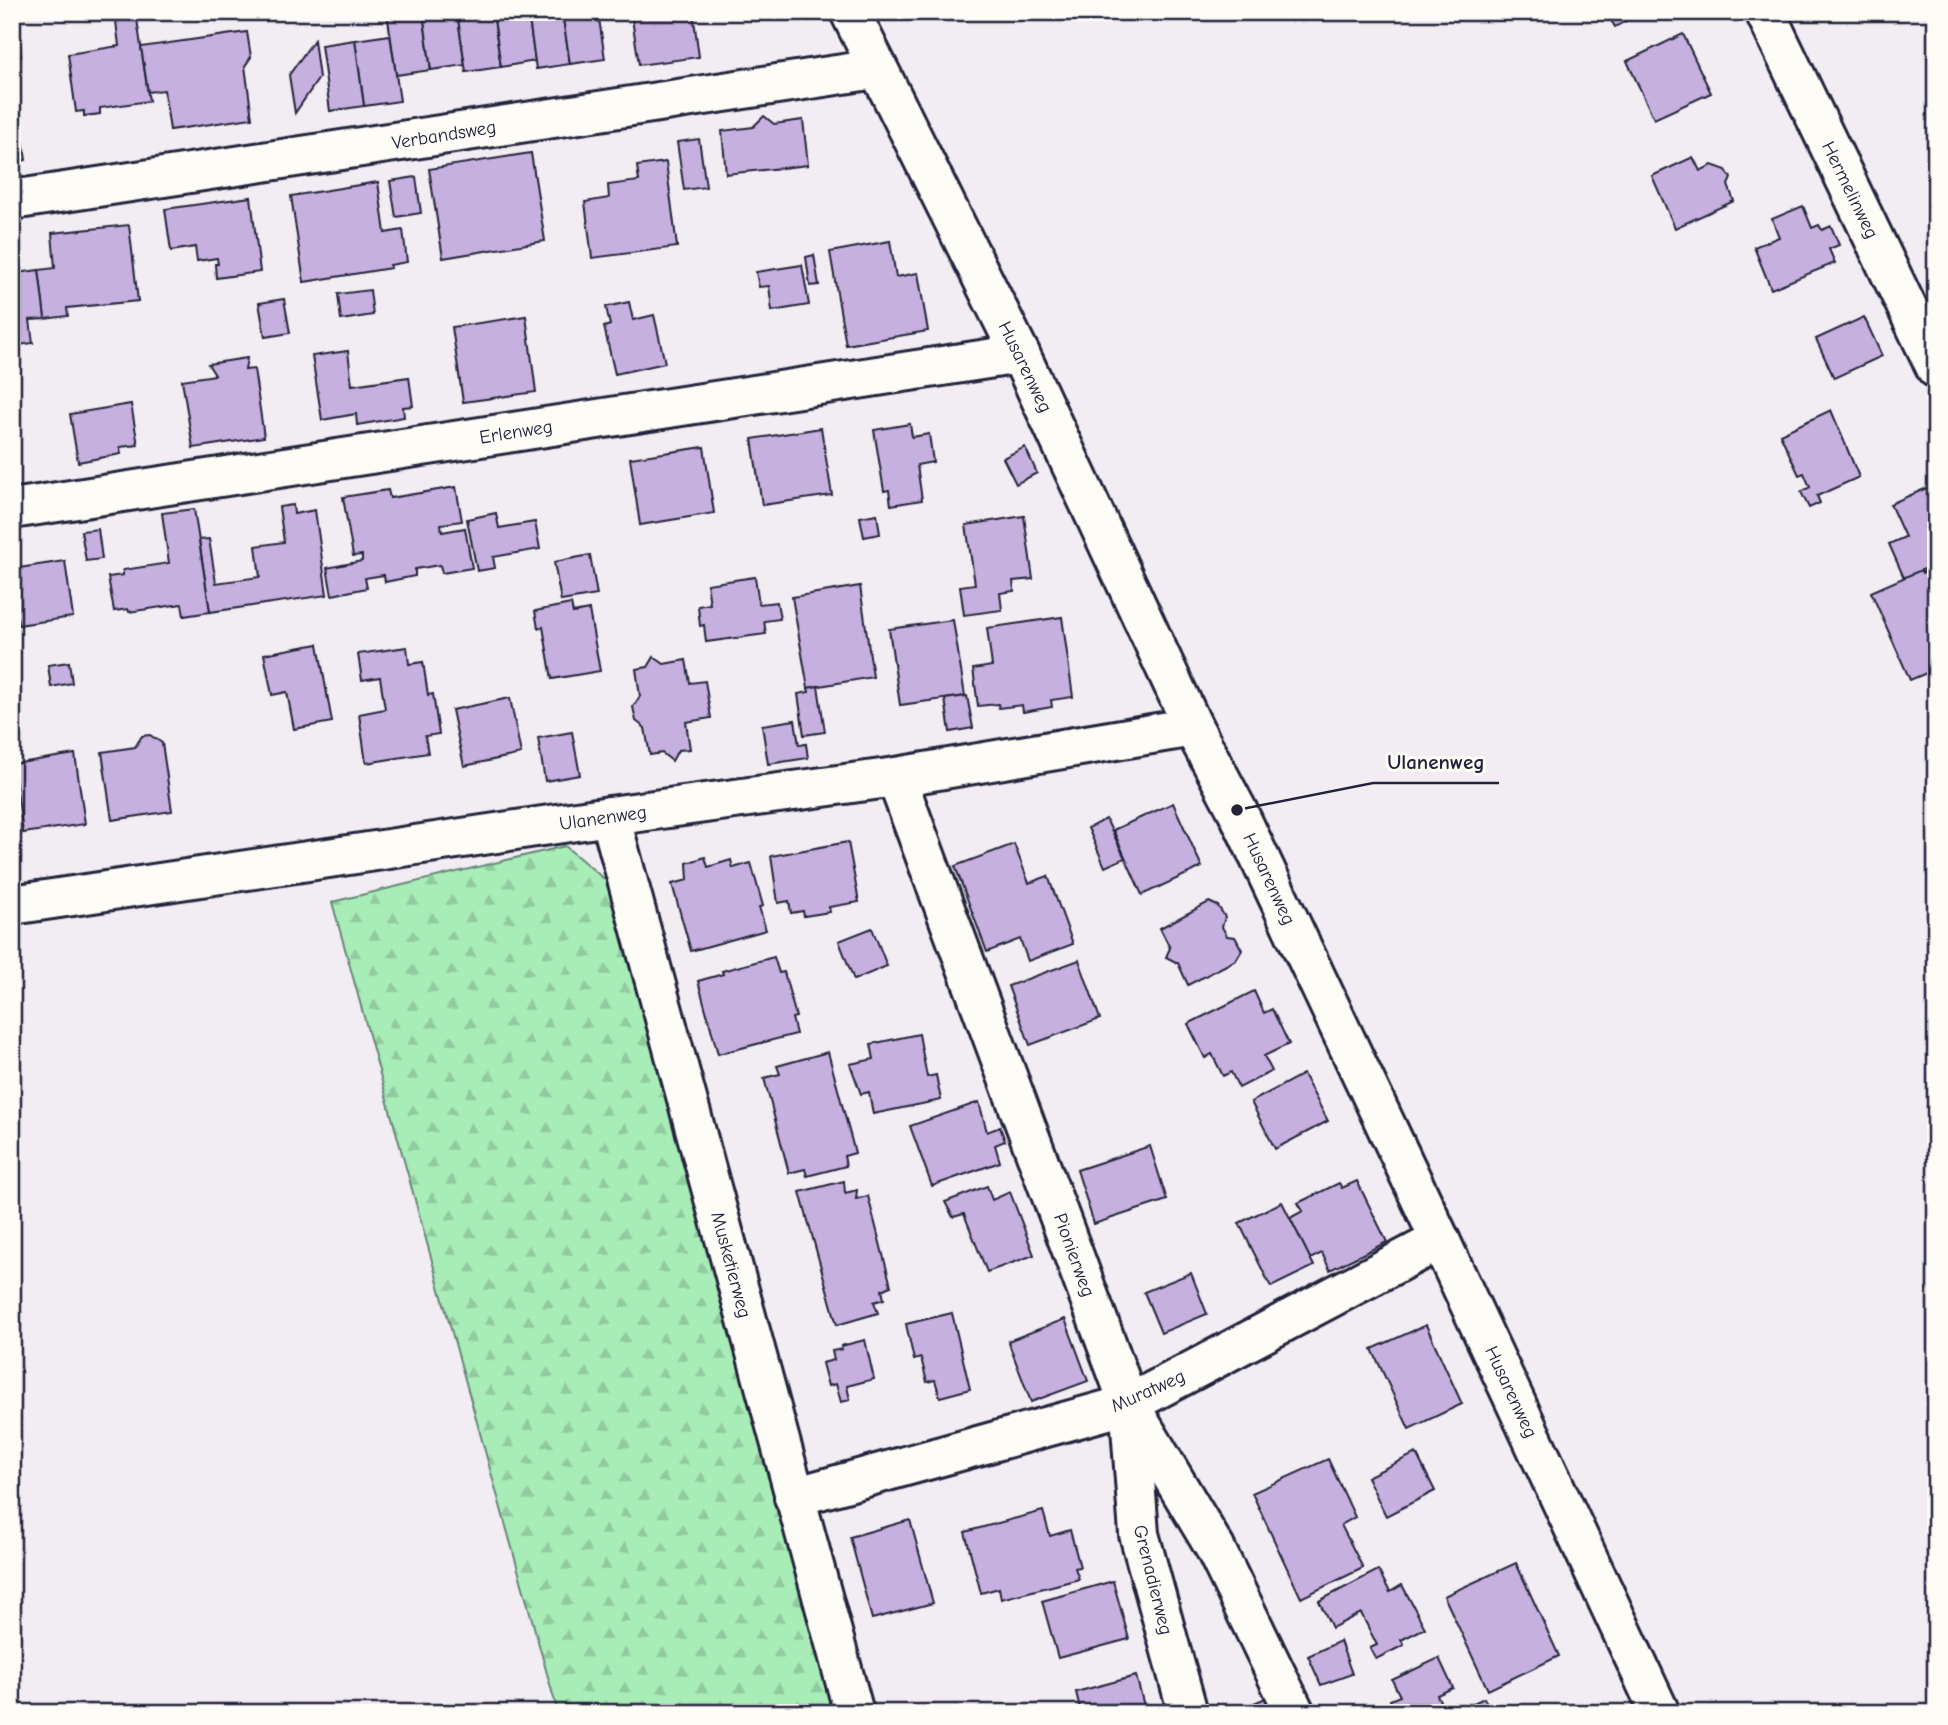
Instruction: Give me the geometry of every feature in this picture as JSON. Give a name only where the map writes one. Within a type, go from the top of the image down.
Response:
[{"type":"street","name":"Husarenweg","points":[[850,12],[1020,354],[1193,727],[1237,810],[1440,1240],[1660,1713]]},
{"type":"street","name":"Hermelinweg","points":[[1765,12],[1936,368]]},
{"type":"street","name":"Verbandsweg","points":[[12,201],[876,69]]},
{"type":"street","name":"Erlenweg","points":[[12,509],[1020,354]]},
{"type":"street","name":"Ulanenweg","points":[[12,905],[610,816],[897,777],[1193,727]]},
{"type":"street","name":"Pionierweg","points":[[897,777],[1129,1404],[1215,1548],[1294,1713]]},
{"type":"street","name":"Musketierweg","points":[[610,816],[854,1713]]},
{"type":"street","name":"Muratweg","points":[[794,1497],[1129,1404],[1440,1240]]},
{"type":"street","name":"Grenadierweg","points":[[1129,1404],[1139,1534],[1188,1713]]},
{"type":"green space","points":[[565,846],[615,888],[840,1713],[558,1713],[332,902]]},
{"type":"building","points":[[123,12],[136,12],[149,101],[100,108],[100,114],[84,116],[84,111],[76,112],[68,54],[119,46],[116,21],[124,20]]},
{"type":"building","points":[[387,12],[423,12],[431,70],[396,75]]},
{"type":"building","points":[[423,12],[457,12],[465,65],[431,70]]},
{"type":"building","points":[[457,12],[493,12],[501,67],[466,72]]},
{"type":"building","points":[[493,12],[528,12],[535,61],[501,67]]},
{"type":"building","points":[[528,12],[562,12],[570,64],[536,69]]},
{"type":"building","points":[[562,12],[598,12],[605,59],[570,64]]},
{"type":"building","points":[[631,12],[693,12],[699,57],[639,65]]},
{"type":"building","points":[[1606,12],[1642,12],[1615,27]]},
{"type":"building","points":[[12,16],[16,16],[21,57],[12,58]]},
{"type":"building","points":[[247,32],[251,57],[245,66],[252,118],[170,130],[164,90],[148,92],[141,47]]},
{"type":"building","points":[[1683,34],[1711,93],[1654,119],[1627,61]]},
{"type":"building","points":[[390,35],[400,101],[364,106],[355,40]]},
{"type":"building","points":[[314,40],[319,78],[295,113],[289,75]]},
{"type":"building","points":[[355,40],[364,106],[330,111],[321,45]]},
{"type":"building","points":[[12,85],[15,85],[26,160],[12,163]]},
{"type":"building","points":[[764,116],[774,124],[803,120],[808,165],[726,174],[722,131],[753,127]]},
{"type":"building","points":[[699,139],[706,187],[684,190],[677,142]]},
{"type":"building","points":[[531,153],[545,241],[443,258],[429,169]]},
{"type":"building","points":[[1693,157],[1700,171],[1712,165],[1726,170],[1731,178],[1728,185],[1734,201],[1675,228],[1652,176]]},
{"type":"building","points":[[666,162],[677,247],[592,258],[585,202],[609,198],[608,185],[639,181],[637,166]]},
{"type":"building","points":[[416,177],[421,213],[396,217],[390,181]]},
{"type":"building","points":[[378,182],[385,233],[403,230],[407,262],[390,265],[391,268],[304,282],[291,196]]},
{"type":"building","points":[[251,197],[260,272],[216,278],[217,258],[197,261],[195,247],[171,251],[165,209]]},
{"type":"building","points":[[1803,206],[1812,228],[1819,225],[1822,230],[1831,226],[1839,245],[1829,249],[1835,263],[1771,289],[1754,247],[1779,237],[1772,219]]},
{"type":"building","points":[[129,225],[138,301],[67,308],[68,316],[45,319],[39,270],[55,268],[52,233]]},
{"type":"building","points":[[890,241],[896,277],[918,273],[928,331],[846,345],[830,252]]},
{"type":"building","points":[[814,255],[819,285],[810,286],[806,257]]},
{"type":"building","points":[[802,265],[809,305],[772,311],[769,286],[759,287],[756,272]]},
{"type":"building","points":[[39,270],[45,319],[30,320],[33,343],[12,346],[12,291],[19,291],[17,273]]},
{"type":"building","points":[[370,290],[373,315],[341,320],[338,294]]},
{"type":"building","points":[[284,299],[290,333],[265,337],[259,303]]},
{"type":"building","points":[[629,302],[633,320],[654,315],[665,363],[615,374],[604,327],[610,325],[606,307]]},
{"type":"building","points":[[526,316],[536,392],[463,402],[452,327]]},
{"type":"building","points":[[1864,317],[1882,356],[1834,378],[1816,339]]},
{"type":"building","points":[[348,351],[352,385],[409,377],[413,406],[403,407],[404,417],[357,425],[356,414],[322,420],[312,356]]},
{"type":"building","points":[[247,358],[245,370],[254,369],[264,437],[193,448],[182,380],[215,375],[208,364]]},
{"type":"building","points":[[131,404],[138,445],[120,447],[121,454],[78,462],[70,414]]},
{"type":"building","points":[[1831,410],[1859,477],[1817,496],[1820,503],[1809,508],[1801,492],[1810,487],[1804,473],[1799,475],[1780,434]]},
{"type":"building","points":[[910,424],[912,437],[929,434],[933,462],[917,465],[922,500],[891,505],[889,490],[884,491],[874,430]]},
{"type":"building","points":[[821,428],[832,495],[762,505],[752,439]]},
{"type":"building","points":[[704,447],[714,513],[640,525],[630,458]]},
{"type":"building","points":[[1025,447],[1037,473],[1016,484],[1003,458]]},
{"type":"building","points":[[1936,484],[1936,564],[1904,578],[1889,544],[1905,537],[1890,504]]},
{"type":"building","points":[[456,487],[462,521],[441,524],[442,532],[465,528],[472,568],[442,573],[440,565],[415,569],[415,576],[385,582],[384,575],[365,578],[367,588],[332,595],[327,568],[362,561],[362,555],[353,556],[343,497],[388,490],[390,498]]},
{"type":"building","points":[[293,505],[294,514],[315,510],[327,595],[210,612],[199,540],[209,539],[216,583],[260,577],[256,546],[284,542],[279,507]]},
{"type":"building","points":[[194,509],[210,612],[184,616],[182,604],[129,612],[128,609],[114,611],[108,577],[123,575],[123,570],[169,563],[162,513]]},
{"type":"building","points":[[496,513],[499,528],[535,522],[540,549],[493,557],[495,568],[477,571],[467,519]]},
{"type":"building","points":[[877,514],[880,534],[864,537],[860,517]]},
{"type":"building","points":[[1024,516],[1033,579],[1013,581],[1014,591],[1000,593],[1002,610],[964,615],[960,586],[975,584],[966,525]]},
{"type":"building","points":[[98,529],[102,559],[86,561],[81,531]]},
{"type":"building","points":[[590,555],[597,595],[561,601],[554,562]]},
{"type":"building","points":[[65,561],[73,617],[18,625],[12,569]]},
{"type":"building","points":[[1936,567],[1936,598],[1933,599],[1936,604],[1936,669],[1910,680],[1871,592],[1921,570],[1922,573]]},
{"type":"building","points":[[755,577],[759,604],[777,602],[780,619],[764,621],[766,634],[706,642],[704,625],[700,626],[698,606],[710,604],[707,584]]},
{"type":"building","points":[[860,586],[873,677],[808,688],[792,597]]},
{"type":"building","points":[[12,587],[18,625],[12,626]]},
{"type":"building","points":[[571,604],[573,613],[589,610],[600,671],[552,679],[543,627],[538,628],[535,611]]},
{"type":"building","points":[[1062,617],[1073,697],[1051,700],[1052,707],[1023,712],[1022,705],[999,708],[998,704],[978,706],[973,669],[992,666],[987,628]]},
{"type":"building","points":[[953,620],[965,696],[900,705],[889,629]]},
{"type":"building","points":[[318,644],[332,722],[294,729],[287,692],[272,695],[264,654]]},
{"type":"building","points":[[407,647],[409,664],[423,662],[428,695],[433,694],[439,734],[425,736],[428,753],[366,763],[359,714],[385,709],[380,677],[362,680],[358,654]]},
{"type":"building","points":[[654,657],[664,664],[686,660],[690,683],[705,681],[711,718],[686,722],[690,749],[678,750],[672,761],[662,753],[650,755],[645,728],[636,721],[633,707],[640,696],[636,669],[648,667]]},
{"type":"building","points":[[69,662],[72,683],[51,687],[48,665]]},
{"type":"building","points":[[818,686],[825,732],[804,735],[798,694],[809,692],[808,688]]},
{"type":"building","points":[[967,696],[973,728],[950,732],[945,699]]},
{"type":"building","points":[[510,698],[521,754],[464,766],[452,710]]},
{"type":"building","points":[[795,720],[799,745],[806,744],[808,758],[768,764],[762,725]]},
{"type":"building","points":[[572,732],[580,775],[545,781],[538,738]]},
{"type":"building","points":[[150,735],[162,743],[172,811],[112,820],[102,752],[135,747],[142,736]]},
{"type":"building","points":[[75,754],[85,824],[23,833],[13,764]]},
{"type":"building","points":[[1173,803],[1202,867],[1142,895],[1113,830]]},
{"type":"building","points":[[1106,819],[1125,858],[1105,867],[1088,828]]},
{"type":"building","points":[[848,842],[859,902],[829,907],[830,912],[804,916],[803,911],[791,913],[789,901],[778,903],[771,856]]},
{"type":"building","points":[[1014,844],[1029,883],[1048,876],[1073,944],[1028,961],[1020,939],[987,952],[955,866]]},
{"type":"building","points":[[705,857],[708,867],[731,860],[733,868],[751,863],[763,906],[759,907],[766,930],[691,951],[672,884],[688,880],[687,863]]},
{"type":"building","points":[[1209,902],[1218,906],[1225,917],[1222,927],[1227,936],[1235,937],[1242,950],[1236,960],[1188,985],[1178,963],[1166,957],[1170,948],[1160,928]]},
{"type":"building","points":[[872,928],[887,966],[854,980],[839,941]]},
{"type":"building","points":[[774,957],[779,973],[784,972],[796,1017],[792,1018],[796,1034],[718,1054],[698,981],[723,974],[722,971]]},
{"type":"building","points":[[1079,960],[1100,1019],[1030,1045],[1008,986]]},
{"type":"building","points":[[1254,991],[1264,1013],[1272,1009],[1289,1044],[1264,1056],[1272,1071],[1239,1088],[1231,1072],[1223,1076],[1212,1054],[1205,1058],[1188,1024]]},
{"type":"building","points":[[919,1034],[927,1077],[936,1075],[941,1100],[873,1114],[869,1092],[861,1094],[850,1064],[874,1059],[871,1044]]},
{"type":"building","points":[[828,1052],[855,1153],[844,1156],[846,1166],[807,1176],[805,1169],[789,1173],[764,1078],[780,1074],[777,1066]]},
{"type":"building","points":[[1303,1074],[1328,1121],[1275,1149],[1251,1102]]},
{"type":"building","points":[[979,1102],[987,1132],[1000,1127],[1005,1141],[995,1145],[1000,1162],[932,1186],[910,1126]]},
{"type":"building","points":[[1150,1146],[1167,1200],[1094,1224],[1077,1170]]},
{"type":"building","points":[[844,1181],[845,1193],[857,1190],[856,1199],[868,1196],[891,1286],[882,1290],[884,1299],[874,1302],[878,1313],[837,1325],[800,1192]]},
{"type":"building","points":[[1357,1181],[1387,1242],[1330,1270],[1322,1253],[1310,1259],[1290,1218],[1303,1211],[1298,1203],[1339,1183],[1342,1188]]},
{"type":"building","points":[[987,1186],[992,1200],[1010,1192],[1034,1255],[987,1272],[964,1214],[953,1217],[945,1202]]},
{"type":"building","points":[[1282,1202],[1314,1266],[1271,1287],[1239,1223]]},
{"type":"building","points":[[1191,1273],[1207,1314],[1161,1333],[1144,1292]]},
{"type":"building","points":[[952,1313],[970,1389],[940,1397],[935,1380],[927,1382],[921,1358],[914,1360],[906,1324]]},
{"type":"building","points":[[1065,1319],[1088,1381],[1031,1402],[1008,1341]]},
{"type":"building","points":[[1426,1325],[1462,1404],[1409,1429],[1372,1349]]},
{"type":"building","points":[[865,1340],[874,1379],[847,1386],[850,1400],[841,1402],[836,1384],[828,1386],[822,1363],[834,1360],[832,1351],[842,1349],[841,1346]]},
{"type":"building","points":[[1416,1453],[1435,1491],[1386,1516],[1367,1477]]},
{"type":"building","points":[[1328,1459],[1355,1517],[1341,1525],[1363,1568],[1301,1598],[1252,1493]]},
{"type":"building","points":[[1043,1511],[1050,1536],[1070,1530],[1080,1567],[1075,1568],[1079,1579],[1001,1599],[999,1588],[981,1593],[965,1532]]},
{"type":"building","points":[[910,1520],[933,1603],[872,1619],[850,1537]]},
{"type":"building","points":[[1516,1563],[1559,1656],[1488,1690],[1444,1596]]},
{"type":"building","points":[[1378,1570],[1390,1592],[1402,1585],[1425,1628],[1401,1640],[1404,1645],[1376,1659],[1370,1648],[1377,1645],[1361,1613],[1332,1628],[1319,1601]]},
{"type":"building","points":[[1113,1581],[1129,1639],[1058,1658],[1042,1601]]},
{"type":"building","points":[[1340,1641],[1352,1674],[1321,1685],[1308,1656]]},
{"type":"building","points":[[1439,1658],[1453,1688],[1437,1695],[1446,1713],[1396,1713],[1390,1700],[1400,1696],[1392,1680]]},
{"type":"building","points":[[1136,1676],[1146,1713],[1081,1713],[1076,1692]]},
{"type":"building","points":[[1270,1696],[1276,1713],[1231,1713]]},
{"type":"building","points":[[1484,1698],[1492,1712],[1470,1713],[1467,1706]]},
{"type":"place","name":"Ulanenweg","points":[[1237,810]]}]
